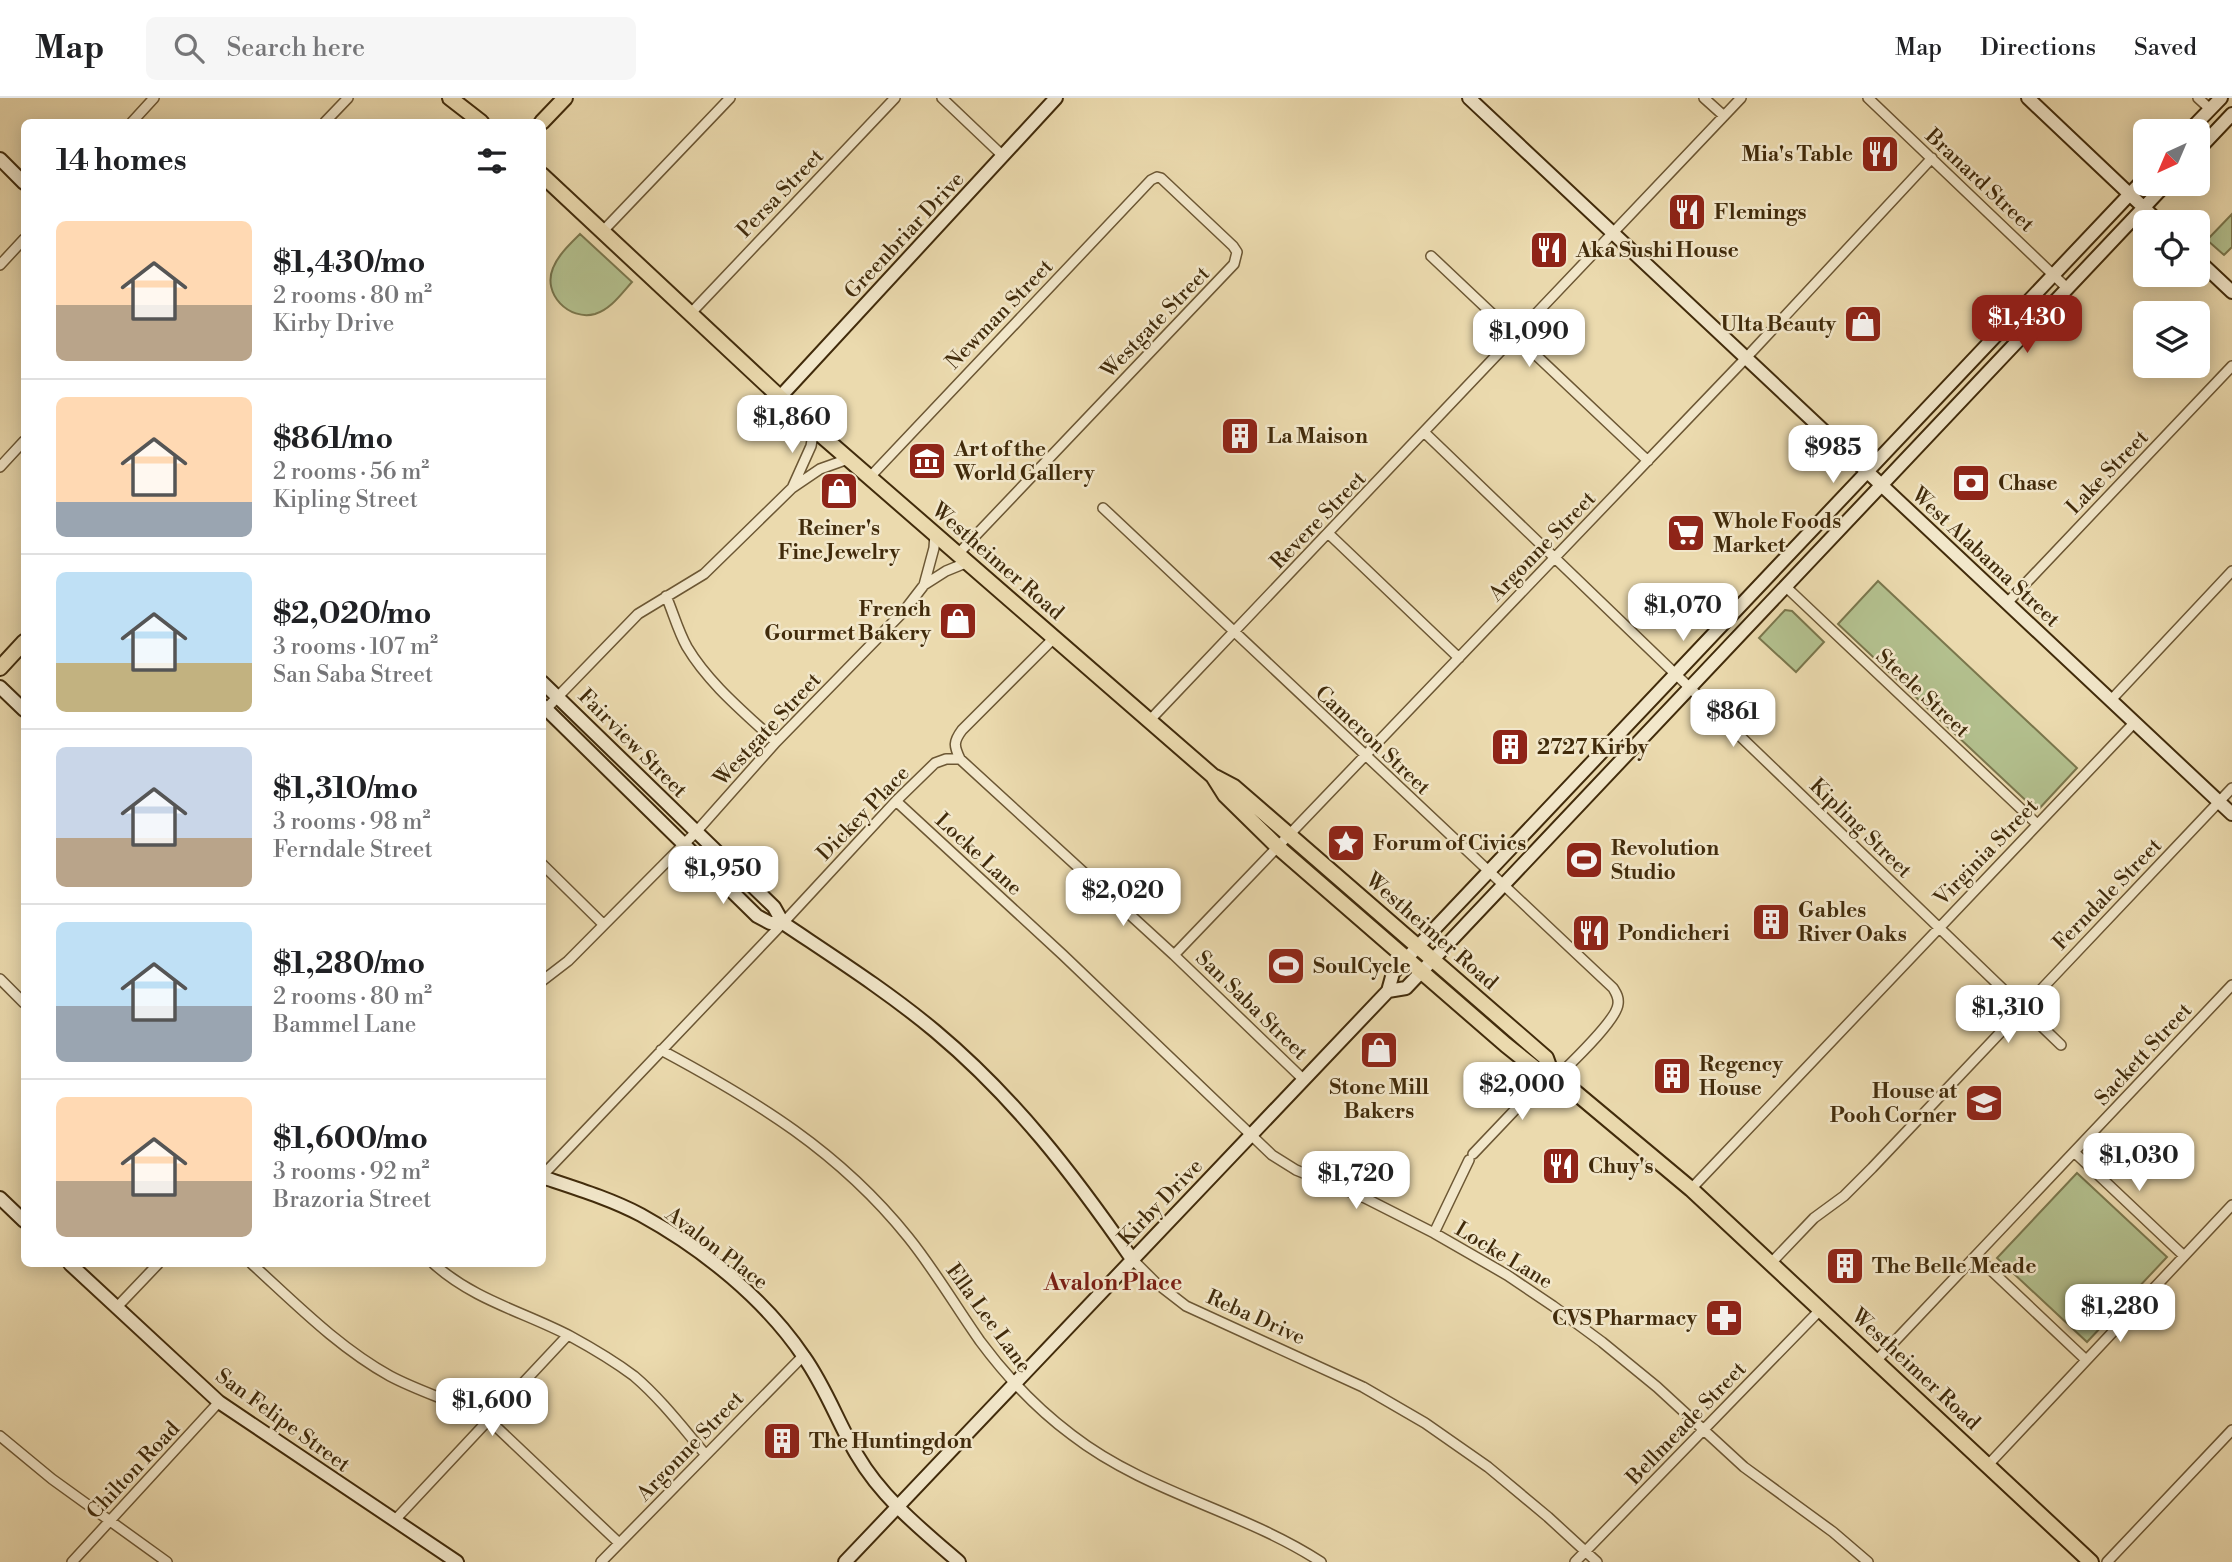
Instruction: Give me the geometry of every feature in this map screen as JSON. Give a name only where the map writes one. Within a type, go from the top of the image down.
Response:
[{"type":"main road","points":[[450,98],[477,119]]},
{"type":"main road","points":[[545,119],[565,98]]},
{"type":"main road","name":"Westheimer Road","points":[[546,179],[869,478],[1213,776],[1234,787],[1546,1058],[1554,1074],[1691,1189],[2091,1562]]},
{"type":"main road","points":[[0,667],[21,645]]},
{"type":"main road","name":"Westheimer Road","points":[[1213,776],[1225,795],[1279,848],[1536,1069],[1554,1074]]},
{"type":"street","points":[[135,119],[154,98]]},
{"type":"street","points":[[328,119],[348,98]]},
{"type":"street","points":[[603,231],[730,98]]},
{"type":"street","name":"Persa Street","points":[[691,313],[895,98]]},
{"type":"street","points":[[942,98],[1003,156]]},
{"type":"street","name":"Greenbriar Drive","points":[[780,397],[1056,98]]},
{"type":"street","name":"West Alabama Street","points":[[1469,98],[2232,814]]},
{"type":"street","points":[[1704,98],[1724,116]]},
{"type":"street","name":"Revere Street","points":[[1150,720],[1741,98]]},
{"type":"street","name":"Branard Street","points":[[1868,98],[2067,288]]},
{"type":"street","points":[[2028,98],[2145,210]]},
{"type":"street","points":[[2198,98],[2210,110]]},
{"type":"street","points":[[2201,119],[2221,98]]},
{"type":"street","points":[[2210,137],[2232,114]]},
{"type":"street","name":"Argonne Street","points":[[1174,955],[1648,461],[1932,158]]},
{"type":"street","points":[[0,159],[21,180]]},
{"type":"street","name":"Newman Street","points":[[869,478],[1151,180],[1157,177]]},
{"type":"street","name":"Westgate Street","points":[[546,978],[568,961],[696,832],[776,742],[904,611],[924,585],[963,558],[1234,264],[1237,252],[1233,246],[1157,177]]},
{"type":"street","name":"Kirby Drive","points":[[845,1562],[1388,991],[1393,973],[2133,190]]},
{"type":"street","name":"Kirby Drive","points":[[1388,991],[1406,988],[1422,972],[2154,196]]},
{"type":"street","points":[[0,265],[21,242]]},
{"type":"street","points":[[1432,256],[1648,461]]},
{"type":"street","points":[[2210,271],[2232,292]]},
{"type":"street","points":[[1976,357],[1990,370]]},
{"type":"street","name":"Lake Street","points":[[2007,603],[2232,366]]},
{"type":"street","points":[[792,488],[811,446],[814,429]]},
{"type":"street","name":"Kipling Street","points":[[1424,433],[2061,1045]]},
{"type":"street","points":[[0,467],[21,444]]},
{"type":"street","points":[[546,707],[638,614],[704,574],[792,488],[820,470],[848,459]]},
{"type":"street","name":"Cameron Street","points":[[1103,508],[1613,988],[1618,998],[1618,1007],[1607,1024],[1554,1074]]},
{"type":"street","name":"Westgate Street","points":[[924,585],[935,534]]},
{"type":"street","points":[[1329,534],[1460,658]]},
{"type":"street","points":[[1785,586],[1791,554]]},
{"type":"street","points":[[2111,700],[2232,571]]},
{"type":"street","name":"Steele Street","points":[[1785,586],[2037,824]]},
{"type":"street","points":[[666,596],[685,643],[695,659],[714,683],[776,742]]},
{"type":"street","points":[[960,759],[954,747],[962,730],[1054,638]]},
{"type":"street","name":"Fairview Street","points":[[546,686],[696,832]]},
{"type":"street","points":[[0,687],[21,707]]},
{"type":"street","name":"Fairview Street","points":[[546,711],[683,845]]},
{"type":"street","name":"Virginia Street","points":[[1691,1189],[2134,723]]},
{"type":"street","name":"Dickey Place","points":[[546,1173],[935,763],[946,758],[960,759]]},
{"type":"street","name":"San Saba Street","points":[[960,759],[1174,955],[1303,1079]]},
{"type":"street","name":"Ferndale Street","points":[[1771,1263],[1814,1218],[1844,1196],[1872,1168],[2232,788]]},
{"type":"street","name":"Locke Lane","points":[[896,802],[1063,955],[1250,1137],[1284,1164],[1365,1198],[1434,1233],[1507,1275],[1553,1306],[1657,1387],[1744,1467],[1833,1532],[1868,1562]]},
{"type":"street","name":"Reba Drive","points":[[696,832],[774,907],[783,923],[902,1004],[1002,1093],[1080,1184],[1132,1259],[1185,1306],[1352,1382],[1425,1423],[1488,1467],[1597,1562]]},
{"type":"street","name":"Reba Drive","points":[[683,845],[757,916],[770,923],[783,923]]},
{"type":"street","points":[[546,868],[603,924]]},
{"type":"street","points":[[0,979],[21,1000]]},
{"type":"street","name":"Sackett Street","points":[[1876,1361],[2232,985]]},
{"type":"street","name":"Ella Lee Lane","points":[[661,1050],[744,1095],[841,1167],[908,1237],[1015,1384],[1072,1436],[1156,1484],[1242,1519],[1321,1562]]},
{"type":"street","points":[[1434,1233],[1471,1157],[1554,1074]]},
{"type":"street","points":[[2074,1152],[2184,1256]]},
{"type":"street","name":"Avalon Place","points":[[546,1178],[593,1194],[641,1215],[734,1280],[804,1355],[857,1456],[898,1508],[959,1562]]},
{"type":"street","points":[[0,1198],[21,1218]]},
{"type":"street","points":[[1988,1465],[2232,1205]]},
{"type":"street","points":[[1976,1256],[2085,1359]]},
{"type":"street","name":"San Felipe Street","points":[[73,1267],[219,1402],[457,1562]]},
{"type":"street","points":[[117,1307],[155,1267]]},
{"type":"street","points":[[255,1267],[318,1325],[352,1352],[415,1388],[489,1420],[619,1543]]},
{"type":"street","points":[[437,1267],[476,1294],[568,1335],[633,1376],[706,1455]]},
{"type":"street","name":"Bellmeade Street","points":[[1575,1562],[1821,1309]]},
{"type":"street","points":[[394,1521],[568,1335]]},
{"type":"street","name":"Argonne Street","points":[[601,1562],[804,1355]]},
{"type":"street","name":"Chilton Road","points":[[72,1562],[219,1402]]},
{"type":"street","points":[[2107,1562],[2232,1430]]},
{"type":"street","points":[[0,1436],[109,1521],[167,1562]]},
{"type":"green space","points":[[2232,214],[2232,247],[2224,255],[2210,243],[2210,237]]},
{"type":"green space","points":[[580,234],[632,282],[611,305],[595,314],[585,315],[567,309],[560,303],[551,287],[555,263]]},
{"type":"green space","points":[[1878,581],[2077,768],[2037,811],[1838,624]]},
{"type":"green space","points":[[1785,610],[1792,611],[1824,642],[1796,672],[1759,638]]},
{"type":"green space","points":[[2077,1173],[2167,1257],[2087,1342],[1997,1258]]},
{"type":"place","name":"Mia's Table","points":[[1880,154]]},
{"type":"place","name":"Flemings","points":[[1687,212]]},
{"type":"place","name":"Aka Sushi House","points":[[1549,250]]},
{"type":"place","name":"Ulta Beauty","points":[[1863,324]]},
{"type":"place","name":"La Maison","points":[[1240,436]]},
{"type":"place","name":"Art of the World Gallery","points":[[927,461]]},
{"type":"place","name":"Chase","points":[[1971,483]]},
{"type":"place","name":"Reiner's Fine Jewelry","points":[[839,491]]},
{"type":"place","name":"Whole Foods Market","points":[[1686,533]]},
{"type":"place","name":"French Gourmet Bakery","points":[[958,621]]},
{"type":"place","name":"2727 Kirby","points":[[1510,747]]},
{"type":"place","name":"Forum of Civics","points":[[1346,843]]},
{"type":"place","name":"Revolution Studio","points":[[1584,860]]},
{"type":"place","name":"Gables River Oaks","points":[[1771,922]]},
{"type":"place","name":"Pondicheri","points":[[1591,933]]},
{"type":"place","name":"SoulCycle","points":[[1286,966]]},
{"type":"place","name":"Stone Mill Bakers","points":[[1379,1050]]},
{"type":"place","name":"Regency House","points":[[1672,1076]]},
{"type":"place","name":"House at Pooh Corner","points":[[1984,1103]]},
{"type":"place","name":"Chuy's","points":[[1561,1166]]},
{"type":"place","name":"The Belle Meade","points":[[1845,1266]]},
{"type":"place","name":"CVS Pharmacy","points":[[1724,1318]]},
{"type":"place","name":"The Huntingdon","points":[[782,1441]]},
{"type":"district","name":"Avalon Place","points":[[1113,1282]]}]
